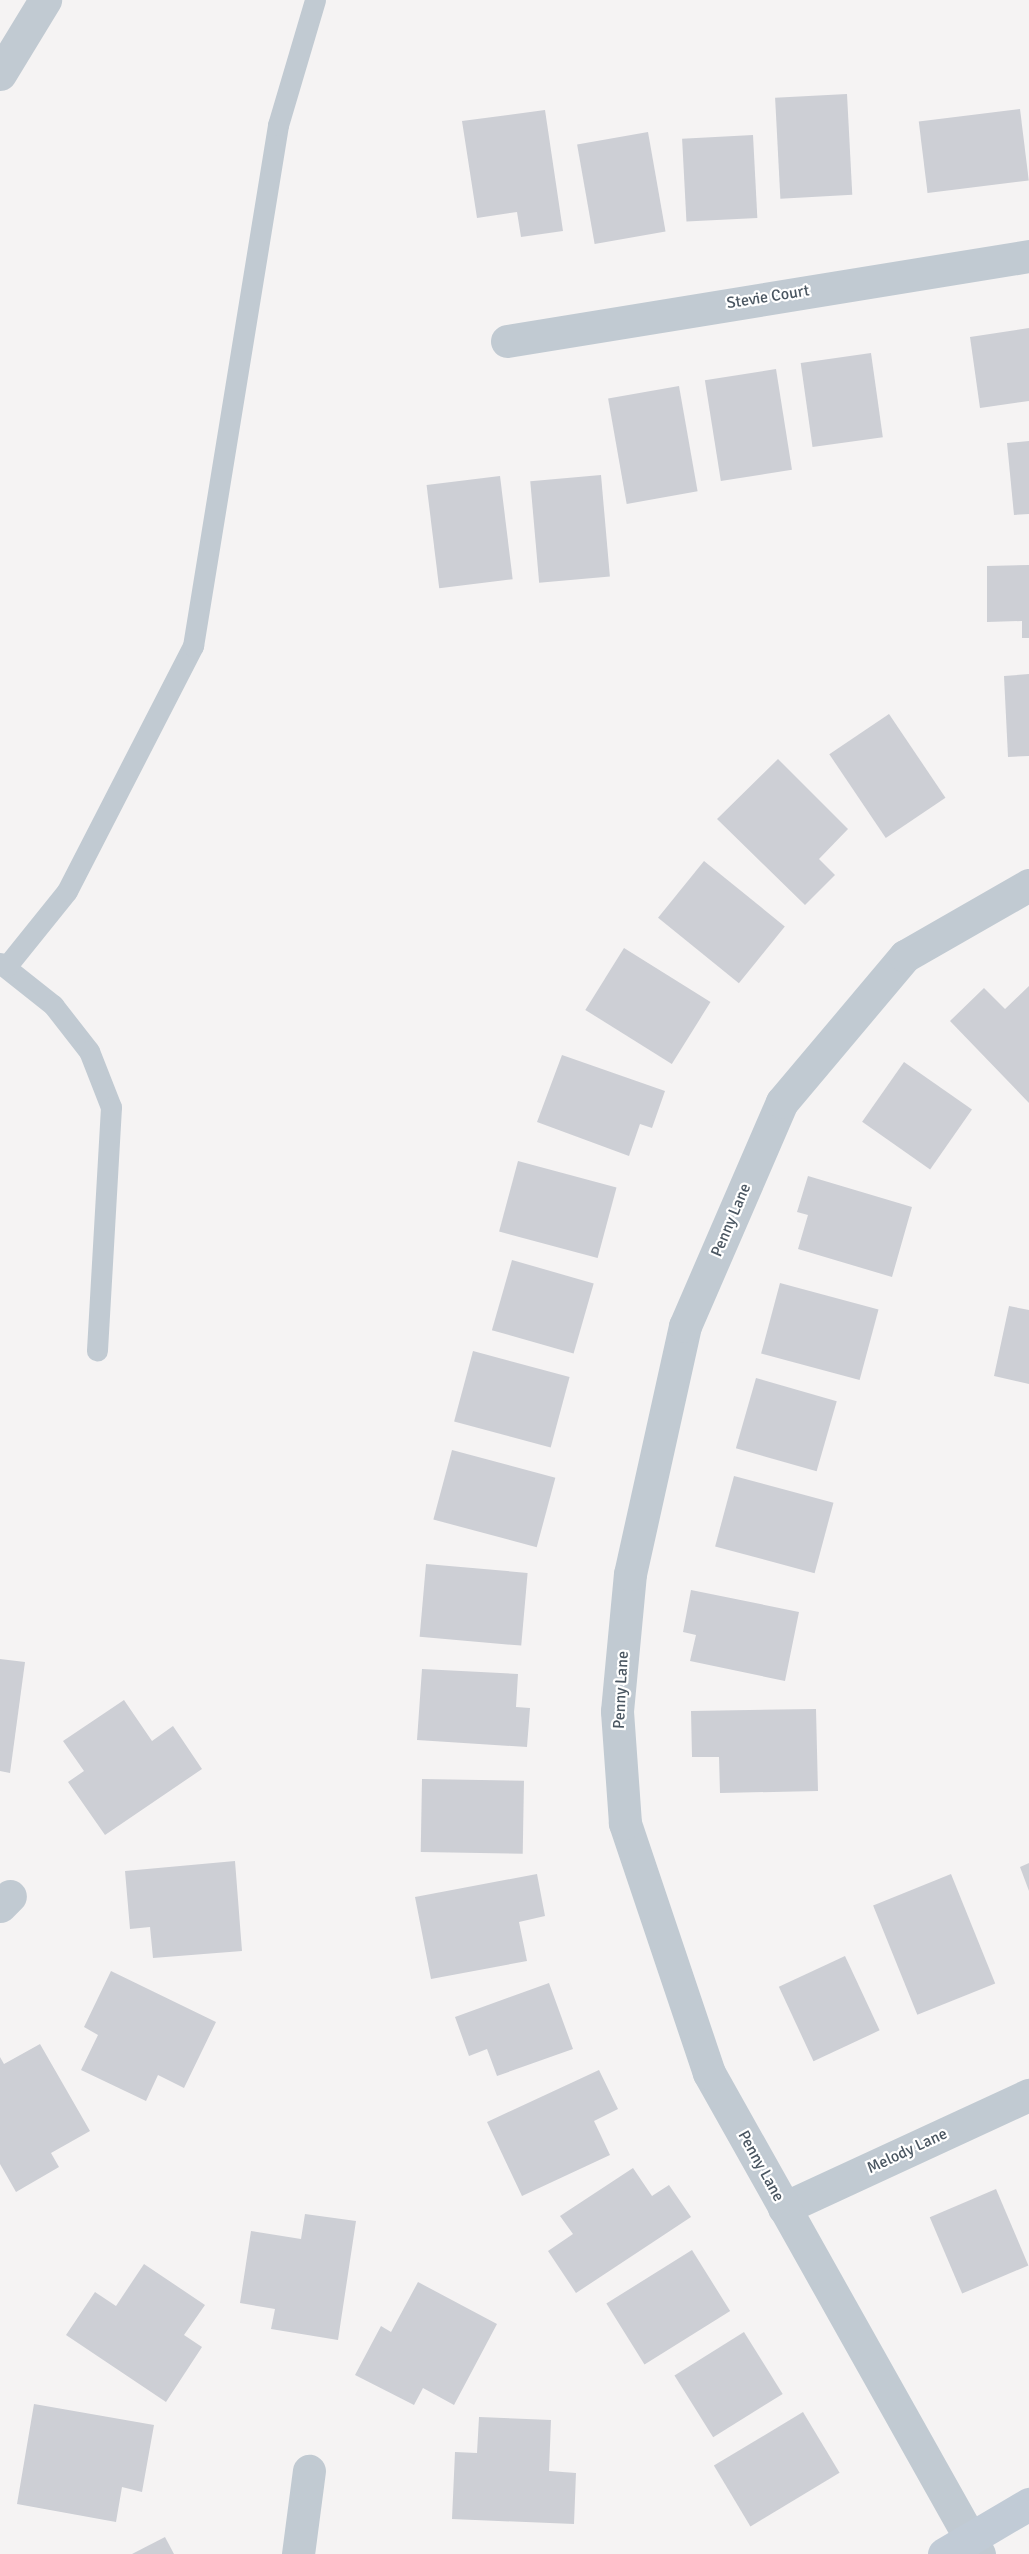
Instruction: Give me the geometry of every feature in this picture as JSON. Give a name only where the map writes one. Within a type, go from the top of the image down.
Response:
[{"type":"main road","points":[[964,2549],[1029,2504]]},
{"type":"street","points":[[0,74],[45,0]]},
{"type":"street","name":"Stevie Court","points":[[507,341],[1029,256]]},
{"type":"street","name":"Penny Lane","points":[[964,2549],[784,2208],[709,2073],[625,1823],[617,1711],[630,1574],[686,1326],[782,1102],[905,956],[1029,885]]},
{"type":"street","name":"Melody Lane","points":[[784,2208],[1029,2095]]},
{"type":"street","points":[[298,2554],[309,2471]]},
{"type":"lane","points":[[97,1350],[111,1107],[88,1051],[52,1005],[3,965],[67,891],[193,646],[278,125],[315,0]]},
{"type":"building","points":[[847,94],[852,195],[780,199],[775,98]]},
{"type":"building","points":[[1020,109],[1029,180],[928,193],[919,121]]},
{"type":"building","points":[[545,110],[563,231],[521,237],[517,212],[477,218],[462,121]]},
{"type":"building","points":[[648,132],[666,231],[595,244],[577,145]]},
{"type":"building","points":[[753,135],[757,218],[686,222],[682,139]]},
{"type":"building","points":[[1029,328],[1029,401],[980,408],[970,337]]},
{"type":"building","points":[[871,353],[883,437],[813,447],[801,363]]},
{"type":"building","points":[[776,369],[792,470],[721,481],[705,380]]},
{"type":"building","points":[[679,386],[698,491],[627,504],[608,399]]},
{"type":"building","points":[[1029,441],[1029,514],[1014,515],[1007,443]]},
{"type":"building","points":[[601,475],[610,577],[539,583],[530,481]]},
{"type":"building","points":[[500,476],[513,579],[439,588],[427,485]]},
{"type":"building","points":[[1029,565],[1029,638],[1022,638],[1022,621],[987,622],[987,566]]},
{"type":"building","points":[[1029,674],[1029,756],[1008,757],[1004,676]]},
{"type":"building","points":[[889,714],[945,798],[886,838],[829,754]]},
{"type":"building","points":[[778,759],[848,829],[819,859],[835,875],[805,905],[717,819]]},
{"type":"building","points":[[704,861],[785,926],[739,983],[658,918]]},
{"type":"building","points":[[624,948],[711,1002],[672,1064],[585,1010]]},
{"type":"building","points":[[1029,986],[1029,1103],[950,1021],[984,988],[1005,1009]]},
{"type":"building","points":[[562,1055],[665,1091],[652,1128],[640,1124],[629,1156],[537,1122]]},
{"type":"building","points":[[904,1062],[972,1110],[930,1169],[862,1122]]},
{"type":"building","points":[[518,1161],[617,1187],[598,1258],[499,1232]]},
{"type":"building","points":[[808,1176],[912,1207],[892,1277],[798,1249],[808,1215],[797,1212]]},
{"type":"building","points":[[512,1260],[594,1283],[574,1354],[492,1330]]},
{"type":"building","points":[[780,1283],[879,1309],[860,1380],[761,1354]]},
{"type":"building","points":[[1009,1306],[1029,1310],[1029,1384],[994,1376]]},
{"type":"building","points":[[473,1351],[570,1377],[551,1447],[454,1422]]},
{"type":"building","points":[[756,1378],[837,1401],[817,1471],[736,1448]]},
{"type":"building","points":[[452,1450],[555,1478],[537,1547],[433,1520]]},
{"type":"building","points":[[734,1476],[833,1503],[815,1573],[715,1547]]},
{"type":"building","points":[[426,1564],[528,1573],[521,1646],[420,1637]]},
{"type":"building","points":[[691,1590],[799,1612],[785,1681],[690,1661],[696,1635],[683,1632]]},
{"type":"building","points":[[0,1659],[25,1662],[10,1773],[0,1771]]},
{"type":"building","points":[[422,1669],[518,1674],[516,1707],[530,1708],[527,1747],[417,1740]]},
{"type":"building","points":[[124,1700],[152,1741],[173,1726],[202,1769],[105,1835],[68,1782],[84,1771],[63,1741]]},
{"type":"building","points":[[816,1709],[818,1791],[720,1793],[719,1757],[692,1757],[691,1711]]},
{"type":"building","points":[[422,1779],[524,1781],[523,1854],[421,1852]]},
{"type":"building","points":[[235,1861],[242,1951],[153,1958],[150,1927],[130,1929],[125,1871]]},
{"type":"building","points":[[1029,1863],[1029,1891],[1020,1867]]},
{"type":"building","points":[[537,1874],[545,1916],[519,1922],[527,1961],[431,1979],[415,1897]]},
{"type":"building","points":[[951,1874],[995,1983],[917,2015],[873,1905]]},
{"type":"building","points":[[845,1956],[880,2030],[813,2061],[779,1987]]},
{"type":"building","points":[[111,1971],[216,2022],[184,2088],[158,2075],[146,2101],[81,2070],[98,2035],[84,2027]]},
{"type":"building","points":[[549,1983],[573,2049],[497,2076],[487,2049],[469,2056],[455,2017]]},
{"type":"building","points":[[40,2044],[90,2131],[51,2153],[59,2167],[16,2192],[0,2164],[0,2057],[4,2064]]},
{"type":"building","points":[[599,2070],[618,2109],[594,2121],[610,2155],[522,2196],[487,2122]]},
{"type":"building","points":[[633,2168],[652,2196],[669,2185],[691,2217],[576,2293],[548,2251],[573,2234],[560,2216]]},
{"type":"building","points":[[996,2189],[1028,2265],[962,2294],[930,2217]]},
{"type":"building","points":[[305,2214],[356,2221],[338,2340],[271,2329],[275,2309],[240,2303],[251,2231],[301,2239]]},
{"type":"building","points":[[692,2250],[730,2311],[645,2365],[606,2304]]},
{"type":"building","points":[[144,2264],[205,2305],[184,2335],[202,2347],[166,2402],[66,2335],[95,2292],[116,2306]]},
{"type":"building","points":[[418,2282],[497,2324],[454,2405],[423,2388],[414,2405],[355,2375],[381,2326],[391,2332]]},
{"type":"building","points":[[744,2332],[783,2394],[713,2437],[674,2375]]},
{"type":"building","points":[[34,2404],[154,2425],[142,2492],[122,2487],[116,2522],[17,2504]]},
{"type":"building","points":[[803,2412],[840,2473],[750,2526],[714,2466]]},
{"type":"building","points":[[479,2417],[551,2420],[549,2471],[576,2473],[574,2524],[452,2519],[455,2452],[477,2453]]},
{"type":"building","points":[[165,2537],[174,2554],[132,2554]]}]
